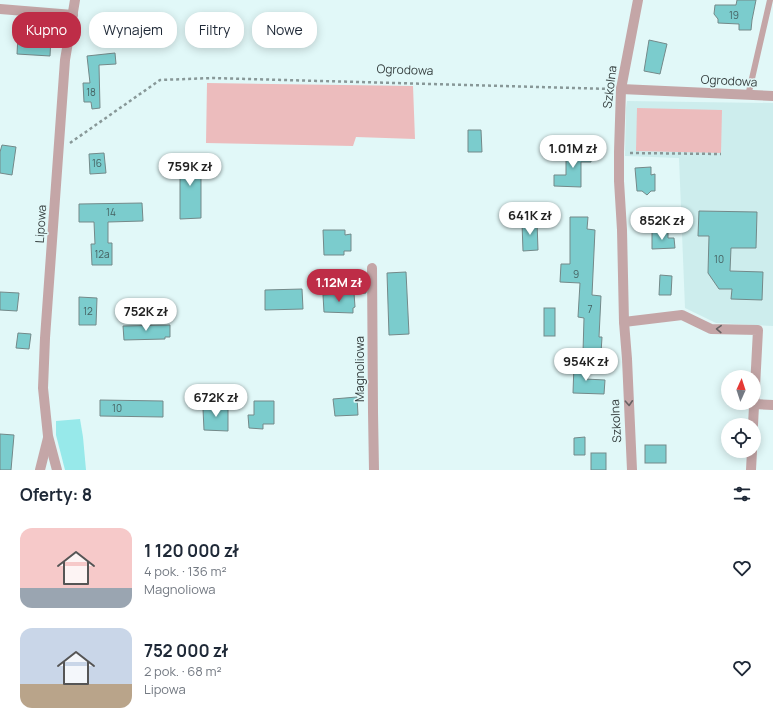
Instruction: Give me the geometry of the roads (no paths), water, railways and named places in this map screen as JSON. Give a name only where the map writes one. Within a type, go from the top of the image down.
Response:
[{"type":"street","name":"Lipowa","points":[[74,12],[76,0]]},
{"type":"street","name":"Szkolna","points":[[632,470],[624,322],[622,230],[619,181],[621,89],[638,0]]},
{"type":"street","points":[[0,10],[29,12]]},
{"type":"street","name":"Lipowa","points":[[57,470],[48,436],[43,388],[45,338],[65,60],[67,48]]},
{"type":"street","name":"Ogrodowa","points":[[621,89],[773,96]]},
{"type":"street","name":"Magnoliowa","points":[[372,268],[374,470]]},
{"type":"street","points":[[624,322],[682,315],[711,328],[758,330],[756,370]]},
{"type":"street","points":[[761,404],[773,405]]},
{"type":"street","name":"Lipowa","points":[[40,470],[48,436]]},
{"type":"street","points":[[751,470],[752,458]]},
{"type":"lane","points":[[748,96],[770,0]]},
{"type":"water","points":[[80,419],[86,470],[65,470],[56,435],[56,421]]}]
